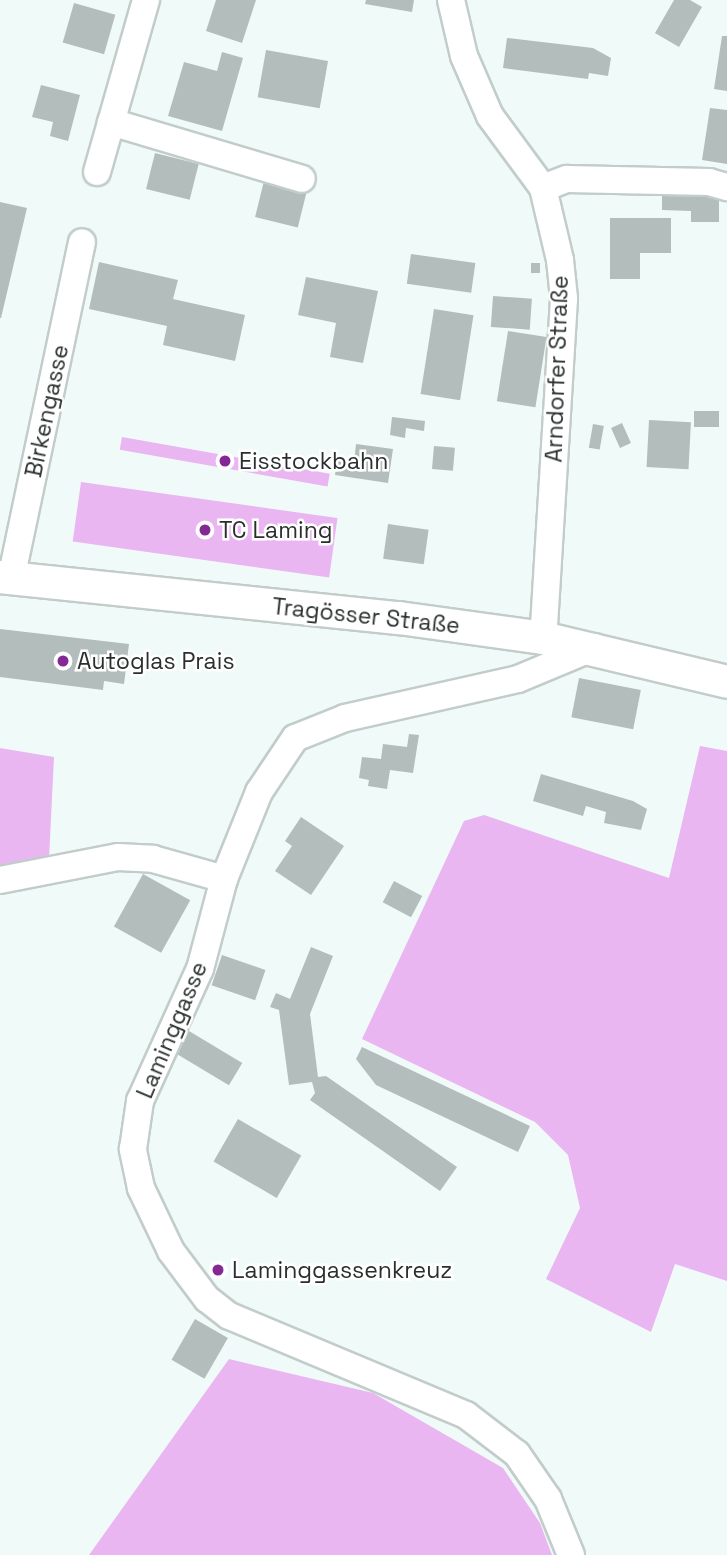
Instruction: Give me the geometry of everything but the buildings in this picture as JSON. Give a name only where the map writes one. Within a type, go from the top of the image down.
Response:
[{"type":"main road","name":"Tragösser Straße","points":[[6,578],[399,618],[543,638],[595,647],[727,682]]},
{"type":"street","points":[[97,172],[146,0]]},
{"type":"street","name":"Arndorfer Straße","points":[[451,0],[464,56],[490,116],[543,187],[554,224],[564,299],[543,638]]},
{"type":"street","points":[[111,122],[302,179]]},
{"type":"street","points":[[543,187],[567,179],[709,182],[727,187]]},
{"type":"street","name":"Birkengasse","points":[[6,578],[82,242]]},
{"type":"street","name":"Laminggasse","points":[[571,1555],[548,1499],[517,1454],[466,1415],[410,1388],[229,1317],[193,1286],[171,1251],[141,1188],[134,1149],[141,1101],[200,969],[223,879],[259,792],[295,738],[345,718],[518,680],[595,647]]},
{"type":"street","points":[[0,880],[118,857],[153,859],[223,879]]},
{"type":"shaded area","name":"Eisstockbahn","points":[[122,437],[330,474],[328,486],[120,450]]},
{"type":"shaded area","name":"TC Laming","points":[[81,482],[337,518],[329,577],[73,541]]},
{"type":"shaded area","points":[[700,746],[727,751],[727,1281],[675,1264],[651,1332],[546,1279],[580,1208],[568,1155],[535,1122],[362,1039],[464,821],[484,815],[669,878]]},
{"type":"shaded area","points":[[0,748],[54,757],[49,859],[0,889]]},
{"type":"shaded area","points":[[229,1359],[373,1393],[503,1468],[540,1523],[552,1555],[89,1555]]},
{"type":"place","name":"Eisstockbahn","points":[[225,461]]},
{"type":"place","name":"TC Laming","points":[[205,530]]},
{"type":"place","name":"Autoglas Prais","points":[[63,661]]},
{"type":"place","name":"Laminggassenkreuz","points":[[218,1270]]}]
